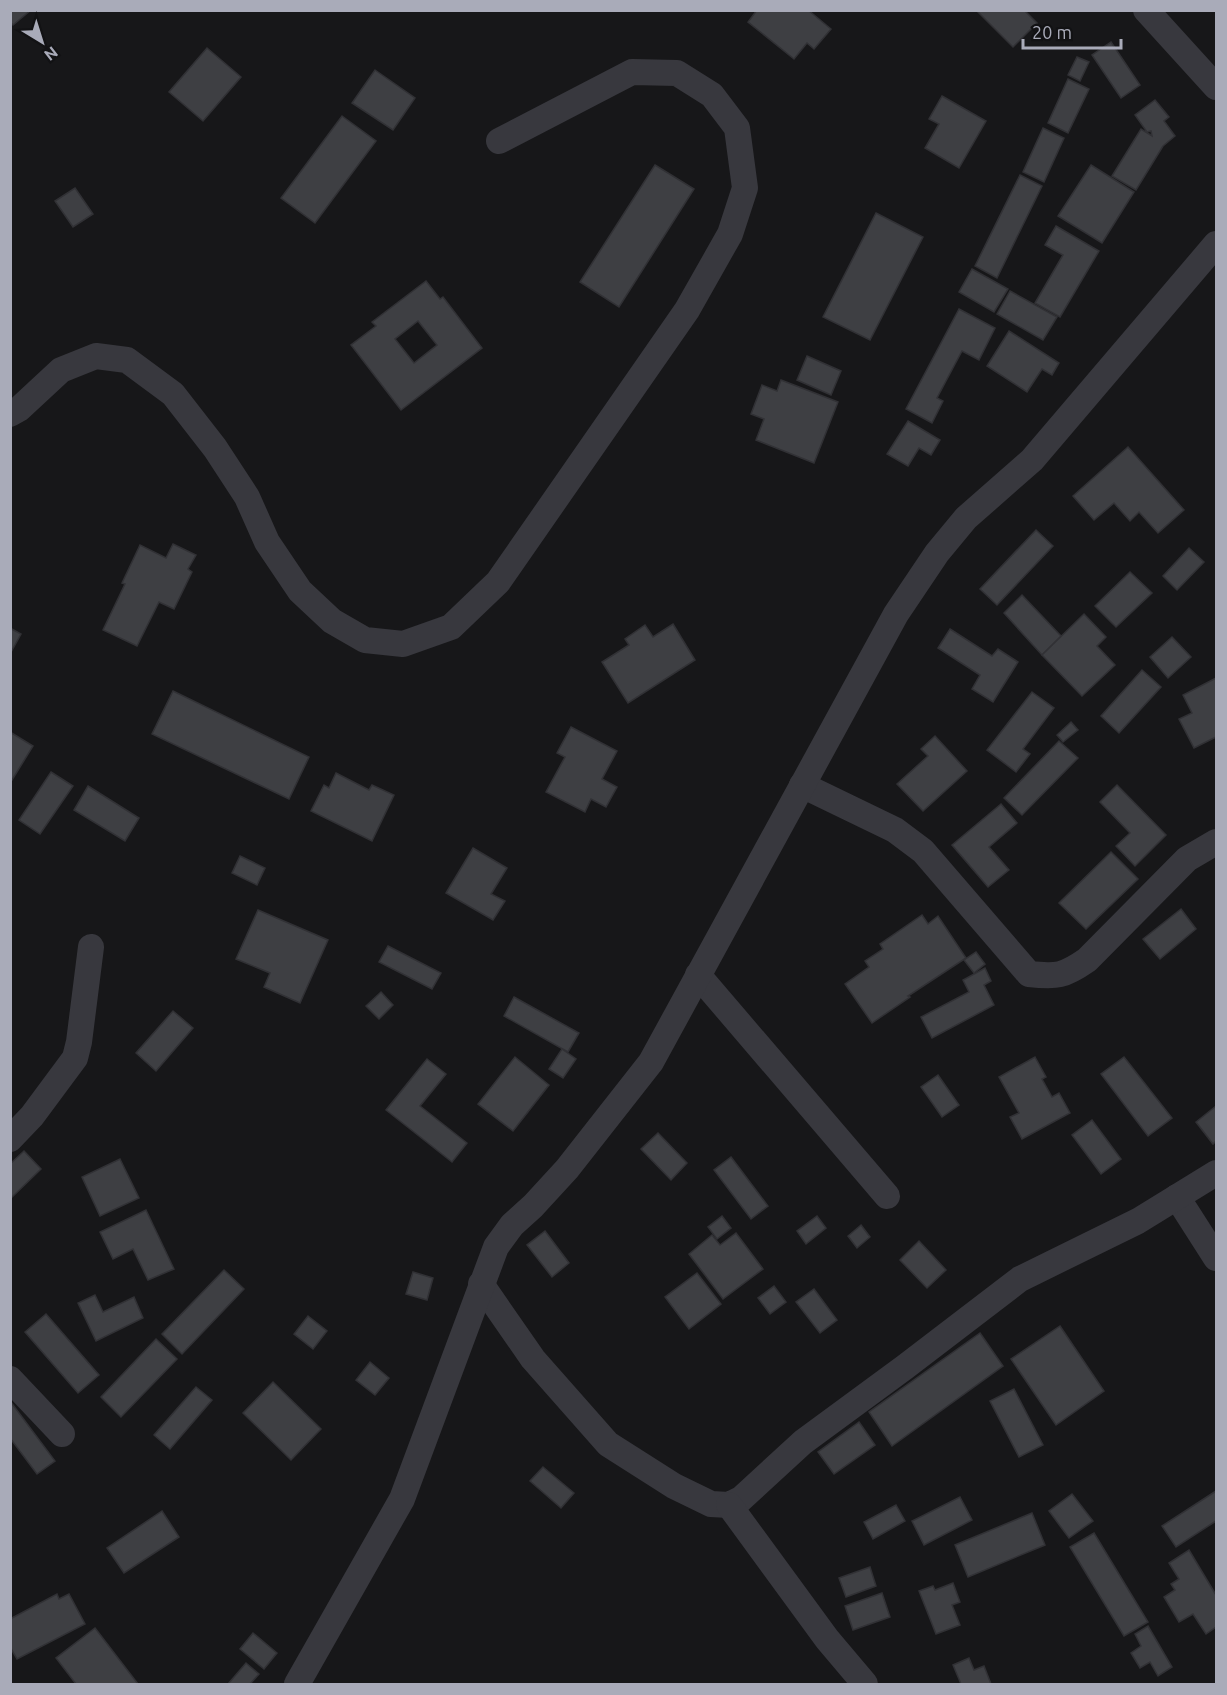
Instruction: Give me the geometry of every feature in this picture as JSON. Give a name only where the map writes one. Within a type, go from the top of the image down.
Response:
[{"type":"street","points":[[1146,10],[1216,87]]},
{"type":"street","points":[[10,414],[20,409],[61,370],[96,356],[127,360],[173,394],[215,448],[247,497],[267,542],[300,591],[332,621],[365,640],[403,645],[451,627],[498,582],[687,310],[730,234],[745,188],[737,128],[712,95],[677,73],[632,72],[499,141]]},
{"type":"street","points":[[297,1684],[402,1499],[495,1247],[512,1225],[567,1169],[651,1062],[896,614],[937,553],[966,518],[1032,460],[1216,244]]},
{"type":"street","points":[[802,785],[895,830],[923,851],[1029,974],[1051,976],[1069,972],[1087,960],[1187,859],[1216,842]]},
{"type":"street","points":[[10,1139],[32,1116],[75,1058],[91,947]]},
{"type":"street","points":[[698,975],[887,1196]]},
{"type":"street","points":[[481,1284],[533,1359],[608,1444],[683,1490],[711,1504],[729,1506],[741,1499],[803,1442],[905,1368],[1020,1279],[1138,1221],[1216,1173]]},
{"type":"street","points":[[1177,1197],[1216,1258]]},
{"type":"street","points":[[10,1379],[62,1434]]},
{"type":"street","points":[[729,1506],[827,1638],[865,1684]]},
{"type":"building","points":[[10,10],[31,10],[13,25],[10,22]]},
{"type":"building","points":[[757,10],[808,10],[831,29],[814,49],[807,43],[794,59],[748,22]]},
{"type":"building","points":[[976,10],[1024,10],[1037,23],[1013,47]]},
{"type":"building","points":[[1111,42],[1140,85],[1121,98],[1092,55]]},
{"type":"building","points":[[207,48],[241,77],[203,121],[169,92]]},
{"type":"building","points":[[1077,57],[1089,62],[1080,81],[1068,75]]},
{"type":"building","points":[[375,70],[415,98],[393,130],[352,103]]},
{"type":"building","points":[[1068,79],[1089,89],[1068,133],[1048,123]]},
{"type":"building","points":[[942,96],[986,121],[959,168],[925,148],[939,124],[929,119]]},
{"type":"building","points":[[1155,100],[1169,117],[1164,121],[1175,136],[1163,146],[1136,190],[1112,176],[1141,129],[1152,136],[1151,131],[1147,132],[1135,115]]},
{"type":"building","points":[[342,116],[376,141],[315,223],[281,198]]},
{"type":"building","points":[[1043,128],[1064,138],[1044,182],[1023,172]]},
{"type":"building","points":[[655,165],[694,189],[619,307],[580,282]]},
{"type":"building","points":[[1091,165],[1134,192],[1102,243],[1058,216]]},
{"type":"building","points":[[1020,175],[1042,186],[997,278],[975,266]]},
{"type":"building","points":[[75,188],[93,214],[73,227],[55,201]]},
{"type":"building","points":[[876,213],[923,237],[870,340],[823,317]]},
{"type":"building","points":[[1056,226],[1099,251],[1060,317],[1035,303],[1063,255],[1045,245]]},
{"type":"building","points":[[972,269],[1008,289],[994,312],[959,292]]},
{"type":"building","points":[[426,281],[440,299],[443,297],[482,348],[401,410],[351,345],[376,326],[372,322]],"holes":[[[418,321],[437,345],[414,363],[395,339]]]},
{"type":"building","points":[[1010,291],[1057,317],[1043,340],[997,314]]},
{"type":"building","points":[[959,309],[995,328],[979,360],[962,351],[937,398],[943,401],[932,423],[906,409]]},
{"type":"building","points":[[1009,331],[1059,363],[1052,375],[1042,369],[1027,392],[987,366]]},
{"type":"building","points":[[807,356],[841,371],[831,395],[797,380]]},
{"type":"building","points":[[781,380],[838,402],[814,463],[756,440],[764,419],[751,414],[762,385],[777,391]]},
{"type":"building","points":[[908,421],[940,440],[931,455],[919,448],[908,466],[887,454]]},
{"type":"building","points":[[1128,447],[1184,510],[1158,533],[1139,512],[1130,521],[1114,503],[1094,520],[1073,496]]},
{"type":"building","points":[[1036,530],[1053,546],[997,605],[980,589]]},
{"type":"building","points":[[173,544],[196,555],[188,569],[192,572],[174,609],[159,602],[137,646],[103,630],[125,584],[122,583],[140,545],[166,558]]},
{"type":"building","points":[[1189,548],[1204,562],[1177,590],[1163,576]]},
{"type":"building","points":[[1130,572],[1152,593],[1116,627],[1095,606]]},
{"type":"building","points":[[1022,595],[1061,636],[1042,655],[1004,613]]},
{"type":"building","points":[[1084,614],[1106,637],[1097,646],[1115,665],[1082,696],[1042,655]]},
{"type":"building","points":[[673,624],[695,660],[628,703],[602,662],[629,645],[625,639],[645,625],[653,637]]},
{"type":"building","points":[[10,628],[21,634],[10,654]]},
{"type":"building","points":[[950,629],[992,656],[998,649],[1018,662],[993,702],[972,689],[980,675],[938,648]]},
{"type":"building","points":[[1172,637],[1191,657],[1168,678],[1150,657]]},
{"type":"building","points":[[1142,670],[1161,687],[1119,733],[1101,716]]},
{"type":"building","points":[[1216,678],[1216,737],[1194,748],[1179,719],[1192,713],[1183,695]]},
{"type":"building","points":[[173,691],[309,757],[289,799],[152,734]]},
{"type":"building","points":[[1032,692],[1054,708],[1023,749],[1030,754],[1016,772],[987,750]]},
{"type":"building","points":[[1071,722],[1078,730],[1063,742],[1057,735]]},
{"type":"building","points":[[571,727],[617,751],[602,779],[617,787],[606,807],[591,799],[585,812],[546,792],[565,757],[557,753]]},
{"type":"building","points":[[10,732],[33,746],[12,780],[10,779]]},
{"type":"building","points":[[935,736],[967,771],[923,811],[897,784],[928,756],[921,749]]},
{"type":"building","points":[[1059,741],[1078,758],[1022,815],[1004,798]]},
{"type":"building","points":[[51,772],[73,786],[40,834],[19,820]]},
{"type":"building","points":[[336,773],[369,790],[372,785],[394,795],[372,841],[311,811],[324,785],[329,788]]},
{"type":"building","points":[[1117,785],[1166,835],[1135,866],[1116,846],[1130,833],[1100,802]]},
{"type":"building","points":[[88,786],[139,818],[125,841],[74,810]]},
{"type":"building","points":[[1001,804],[1017,823],[989,847],[1009,870],[988,887],[952,845]]},
{"type":"building","points":[[473,848],[507,868],[491,894],[505,901],[493,920],[446,893]]},
{"type":"building","points":[[1111,852],[1138,879],[1086,929],[1059,903]]},
{"type":"building","points":[[240,856],[265,868],[257,885],[232,873]]},
{"type":"building","points":[[1181,909],[1196,929],[1160,959],[1143,939]]},
{"type":"building","points":[[258,910],[328,940],[300,1003],[264,987],[270,973],[236,959]]},
{"type":"building","points":[[922,915],[928,924],[938,916],[966,958],[872,1023],[845,984],[869,967],[865,961],[883,949],[880,944]]},
{"type":"building","points":[[388,946],[441,973],[432,989],[379,962]]},
{"type":"building","points":[[976,952],[985,964],[974,973],[964,960]]},
{"type":"building","points":[[985,968],[991,981],[984,985],[994,1005],[932,1038],[921,1017],[969,992],[963,980]]},
{"type":"building","points":[[381,992],[393,1005],[379,1019],[366,1006]]},
{"type":"building","points":[[514,997],[579,1033],[568,1052],[504,1016]]},
{"type":"building","points":[[173,1011],[193,1028],[156,1071],[136,1053]]},
{"type":"building","points":[[562,1049],[576,1059],[563,1078],[549,1069]]},
{"type":"building","points":[[515,1057],[549,1085],[513,1131],[478,1104]]},
{"type":"building","points":[[1035,1057],[1046,1077],[1042,1079],[1052,1097],[1059,1093],[1070,1113],[1022,1139],[1010,1117],[1019,1113],[999,1077]]},
{"type":"building","points":[[1124,1057],[1172,1118],[1148,1136],[1101,1074]]},
{"type":"building","points":[[427,1059],[446,1074],[420,1106],[467,1143],[452,1162],[386,1110]]},
{"type":"building","points":[[938,1075],[959,1105],[942,1117],[921,1087]]},
{"type":"building","points":[[1216,1106],[1216,1141],[1213,1144],[1196,1122]]},
{"type":"building","points":[[1092,1120],[1121,1159],[1101,1174],[1072,1135]]},
{"type":"building","points":[[658,1133],[687,1163],[671,1180],[641,1149]]},
{"type":"building","points":[[24,1151],[41,1169],[10,1199],[10,1164]]},
{"type":"building","points":[[731,1157],[768,1206],[751,1219],[714,1170]]},
{"type":"building","points":[[120,1159],[139,1198],[100,1216],[82,1177]]},
{"type":"building","points":[[146,1210],[174,1269],[148,1280],[133,1249],[113,1259],[100,1232]]},
{"type":"building","points":[[722,1216],[731,1228],[717,1239],[708,1227]]},
{"type":"building","points":[[817,1216],[826,1228],[806,1244],[797,1231]]},
{"type":"building","points":[[861,1225],[870,1237],[857,1248],[848,1236]]},
{"type":"building","points":[[545,1231],[569,1263],[552,1277],[527,1245]]},
{"type":"building","points":[[736,1233],[763,1269],[723,1299],[689,1254],[712,1235],[720,1245]]},
{"type":"building","points":[[919,1241],[946,1270],[927,1288],[900,1260]]},
{"type":"building","points":[[224,1270],[244,1289],[182,1354],[162,1334]]},
{"type":"building","points":[[413,1272],[433,1278],[427,1300],[406,1294]]},
{"type":"building","points":[[697,1273],[721,1304],[689,1329],[665,1297]]},
{"type":"building","points":[[774,1286],[786,1302],[770,1314],[758,1298]]},
{"type":"building","points":[[814,1289],[837,1320],[820,1333],[796,1302]]},
{"type":"building","points":[[95,1295],[103,1312],[134,1297],[143,1318],[96,1341],[78,1303]]},
{"type":"building","points":[[46,1314],[99,1375],[78,1393],[25,1332]]},
{"type":"building","points":[[308,1316],[327,1331],[313,1349],[294,1334]]},
{"type":"building","points":[[1060,1326],[1104,1391],[1056,1425],[1011,1359]]},
{"type":"building","points":[[980,1333],[1003,1366],[892,1446],[869,1412]]},
{"type":"building","points":[[156,1339],[177,1359],[121,1417],[101,1397]]},
{"type":"building","points":[[370,1362],[389,1378],[375,1395],[356,1380]]},
{"type":"building","points":[[273,1382],[321,1429],[291,1460],[243,1413]]},
{"type":"building","points":[[196,1387],[212,1400],[170,1449],[154,1435]]},
{"type":"building","points":[[1014,1389],[1043,1445],[1019,1457],[990,1401]]},
{"type":"building","points":[[10,1401],[55,1461],[37,1474],[10,1438]]},
{"type":"building","points":[[859,1422],[875,1445],[834,1474],[818,1452]]},
{"type":"building","points":[[543,1467],[574,1493],[561,1508],[530,1481]]},
{"type":"building","points":[[1216,1491],[1216,1521],[1176,1547],[1162,1526]]},
{"type":"building","points":[[1072,1494],[1093,1521],[1069,1538],[1049,1511]]},
{"type":"building","points":[[960,1497],[972,1520],[924,1545],[912,1521]]},
{"type":"building","points":[[896,1505],[905,1521],[873,1539],[864,1522]]},
{"type":"building","points":[[162,1511],[179,1537],[124,1573],[107,1548]]},
{"type":"building","points":[[1032,1513],[1045,1545],[968,1577],[955,1545]]},
{"type":"building","points":[[1094,1533],[1148,1622],[1124,1636],[1070,1547]]},
{"type":"building","points":[[1189,1550],[1216,1595],[1216,1627],[1206,1634],[1193,1614],[1179,1622],[1164,1597],[1175,1590],[1171,1584],[1179,1579],[1169,1563]]},
{"type":"building","points":[[870,1567],[876,1586],[846,1597],[839,1578]]},
{"type":"building","points":[[953,1583],[960,1602],[952,1605],[960,1625],[936,1634],[919,1591],[933,1586],[935,1590]]},
{"type":"building","points":[[882,1593],[890,1617],[853,1630],[845,1606]]},
{"type":"building","points":[[57,1594],[59,1599],[69,1594],[85,1624],[17,1659],[10,1647],[10,1619]]},
{"type":"building","points":[[1148,1626],[1172,1667],[1158,1676],[1150,1662],[1140,1668],[1131,1653],[1141,1646],[1135,1634]]},
{"type":"building","points":[[95,1628],[138,1684],[76,1684],[56,1658]]},
{"type":"building","points":[[253,1633],[277,1653],[264,1669],[240,1649]]},
{"type":"building","points":[[969,1658],[974,1670],[984,1666],[991,1684],[961,1684],[953,1665]]},
{"type":"building","points":[[246,1663],[259,1674],[250,1684],[228,1684]]}]
